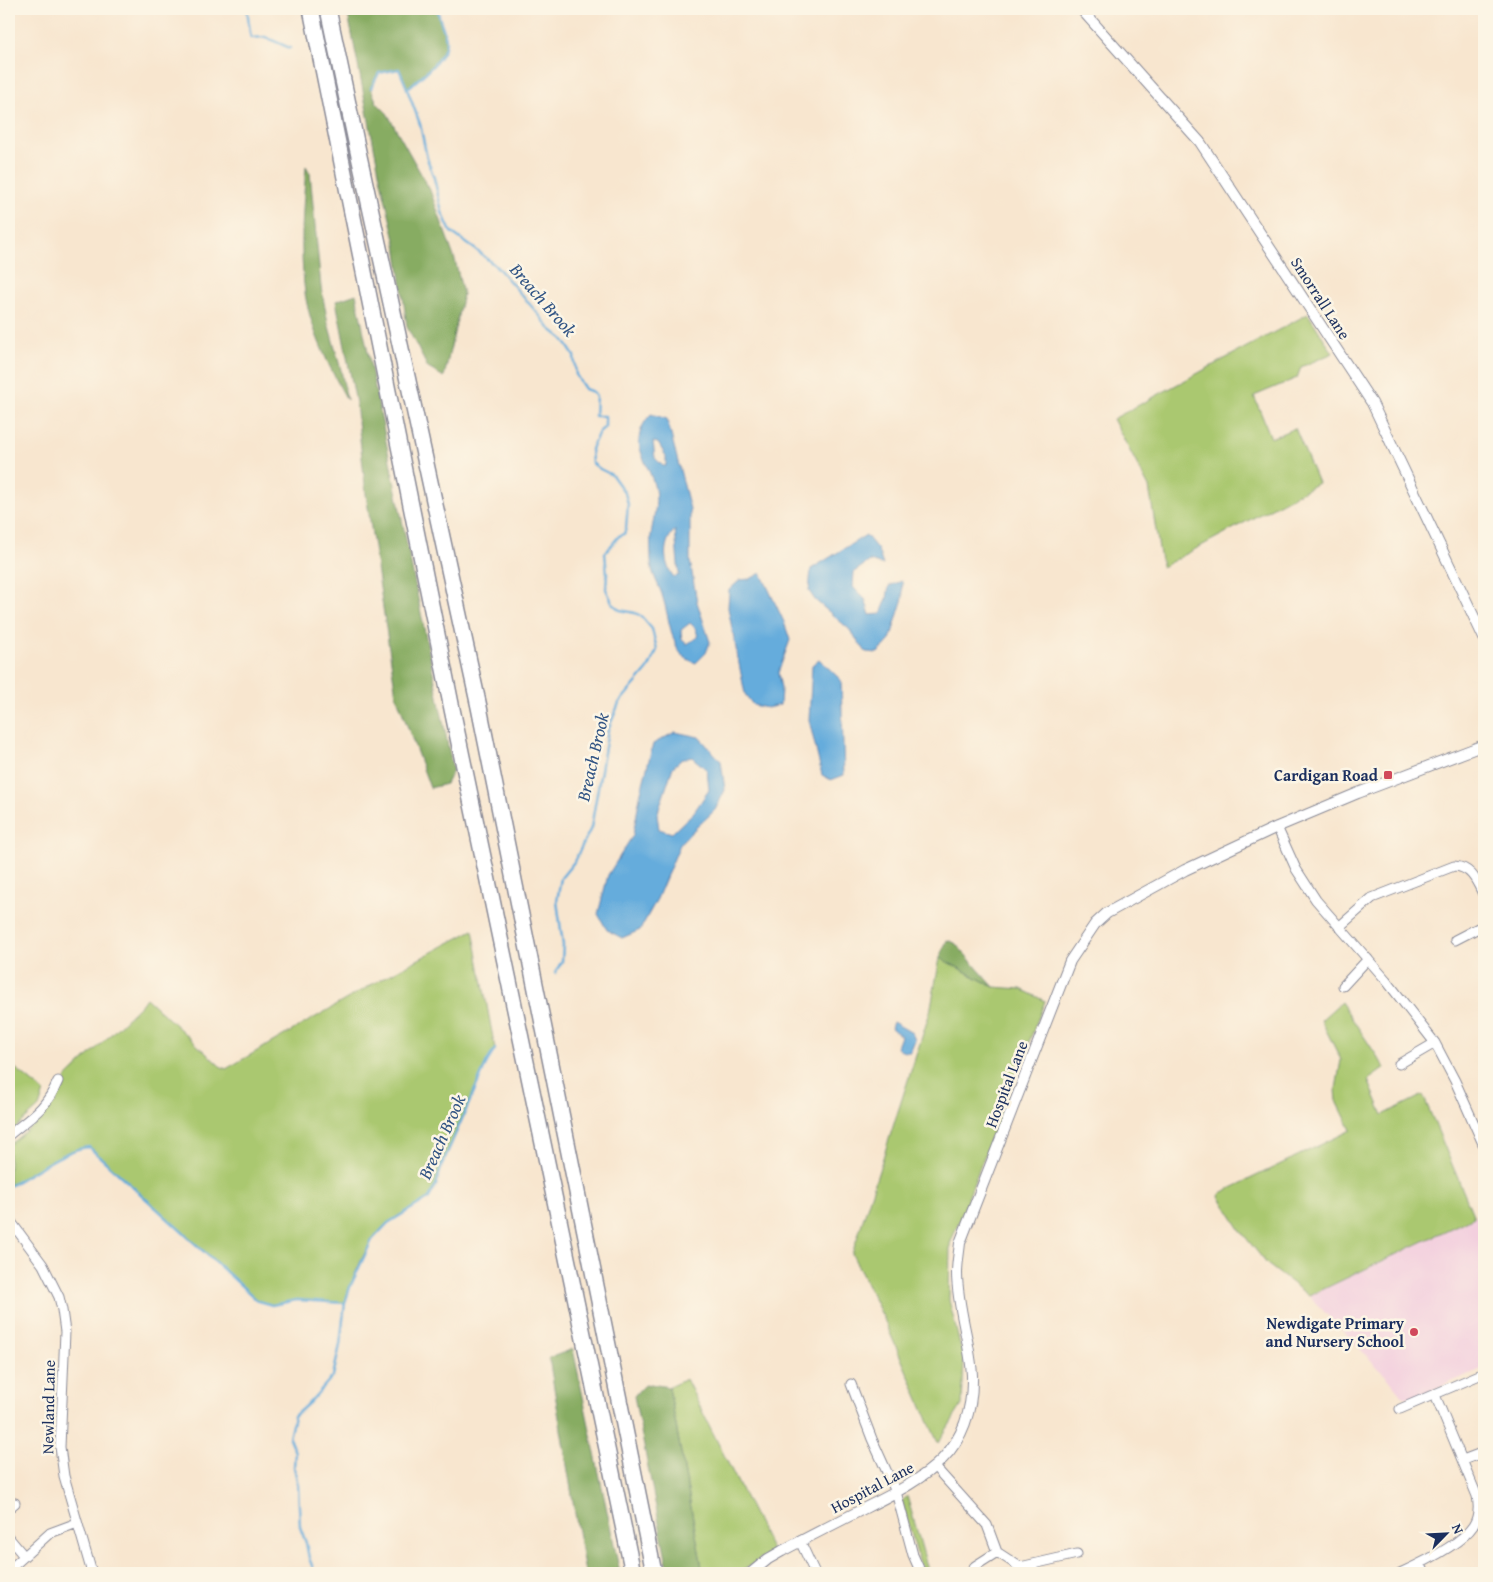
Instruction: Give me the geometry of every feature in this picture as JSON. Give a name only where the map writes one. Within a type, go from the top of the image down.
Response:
[{"type":"highway","points":[[311,9],[454,719],[633,1573]]},
{"type":"highway","points":[[328,9],[358,156],[478,707],[654,1573]]},
{"type":"street","name":"Smorrall Lane","points":[[1081,9],[1200,142],[1372,403],[1484,638]]},
{"type":"street","name":"Hospital Lane","points":[[751,1573],[768,1559],[913,1483],[936,1467],[957,1440],[970,1400],[970,1361],[957,1274],[960,1243],[1070,961],[1095,924],[1107,913],[1185,870],[1277,827],[1358,793],[1484,745]]},
{"type":"street","points":[[1277,827],[1296,869],[1316,900],[1418,1019],[1435,1043],[1455,1081],[1484,1146]]},
{"type":"street","points":[[1339,927],[1372,898],[1450,867],[1458,866],[1472,873],[1484,896]]},
{"type":"street","points":[[1455,940],[1484,925]]},
{"type":"street","points":[[1343,986],[1368,959]]},
{"type":"street","points":[[1398,1065],[1435,1043]]},
{"type":"street","points":[[9,1135],[41,1110],[50,1098],[58,1081]]},
{"type":"street","name":"Newland Lane","points":[[9,1219],[42,1265],[58,1297],[62,1310],[65,1332],[60,1447],[64,1476],[92,1573]]},
{"type":"street","points":[[1400,1409],[1484,1373]]},
{"type":"street","points":[[851,1384],[872,1439],[896,1492],[913,1555],[921,1573]]},
{"type":"street","points":[[1400,1573],[1420,1564],[1466,1533],[1473,1525],[1477,1516],[1478,1496],[1435,1395]]},
{"type":"street","points":[[1463,1460],[1484,1452]]},
{"type":"street","points":[[936,1467],[987,1524],[997,1552],[1020,1567],[1077,1554]]},
{"type":"street","points":[[9,1570],[50,1533],[77,1523]]},
{"type":"street","points":[[9,1538],[24,1556]]},
{"type":"street","points":[[800,1542],[815,1573]]},
{"type":"street","points":[[969,1573],[975,1566],[997,1552]]},
{"type":"street","points":[[1420,1564],[1425,1573]]},
{"type":"shaded area","name":"Newdigate Primary and Nursery School","points":[[1484,1216],[1484,1368],[1413,1398],[1403,1397],[1388,1378],[1309,1296],[1474,1217]]},
{"type":"green space","points":[[347,9],[438,9],[446,40],[445,47],[438,60],[407,89],[399,69],[379,73],[371,89],[377,103],[387,113],[430,190],[455,260],[463,294],[444,377],[428,368],[407,327],[396,244],[380,177]]},
{"type":"green space","points":[[306,166],[310,173],[321,287],[347,400],[316,334],[305,293],[302,245]]},
{"type":"green space","points":[[356,294],[453,770],[446,784],[430,788],[396,695],[366,494],[356,403],[336,301]]},
{"type":"green space","points":[[1308,314],[1333,353],[1301,367],[1297,378],[1254,396],[1271,438],[1295,428],[1318,483],[1162,567],[1149,487],[1113,419]]},
{"type":"green space","points":[[473,930],[495,1049],[487,1062],[441,1167],[433,1192],[423,1202],[388,1223],[373,1239],[356,1271],[345,1303],[297,1300],[272,1305],[258,1301],[89,1147],[81,1148],[60,1157],[9,1186],[9,1145],[37,1122],[56,1102],[67,1077],[146,998],[220,1066],[226,1069],[378,981]]},
{"type":"green space","points":[[947,940],[955,943],[994,987],[940,958]]},
{"type":"green space","points":[[940,958],[994,987],[1021,989],[1045,1001],[950,1244],[949,1300],[964,1361],[962,1405],[938,1443],[883,1317],[852,1254],[930,1012]]},
{"type":"green space","points":[[1341,1002],[1385,1068],[1368,1080],[1383,1115],[1423,1095],[1474,1217],[1309,1296],[1267,1264],[1243,1234],[1219,1196],[1221,1193],[1351,1130],[1337,1101],[1336,1089],[1341,1060],[1321,1020]]},
{"type":"green space","points":[[9,1063],[44,1092],[39,1107],[9,1134]]},
{"type":"green space","points":[[573,1349],[620,1573],[585,1573],[549,1358]]},
{"type":"green space","points":[[686,1379],[772,1551],[739,1573],[703,1573],[669,1387]]},
{"type":"green space","points":[[650,1384],[669,1387],[703,1573],[669,1573],[634,1396],[643,1386]]},
{"type":"green space","points":[[907,1496],[929,1573],[923,1573],[902,1501]]},
{"type":"water","points":[[651,414],[667,419],[690,509],[690,561],[697,602],[710,642],[706,653],[696,663],[683,656],[675,643],[662,593],[651,566],[651,538],[656,495],[639,443],[643,424]],"holes":[[[653,442],[658,443],[666,456],[666,466],[663,466],[655,458]],[[675,530],[679,575],[674,577],[666,560],[666,547]],[[690,623],[696,629],[698,637],[687,644],[682,640],[681,630]]]},
{"type":"water","points":[[866,535],[878,550],[883,565],[870,561],[854,572],[853,587],[865,599],[870,615],[881,614],[889,586],[902,581],[903,598],[890,640],[878,653],[866,652],[849,629],[815,600],[809,591],[811,569]]},
{"type":"water","points":[[761,573],[784,622],[790,640],[778,673],[781,688],[780,705],[767,708],[753,705],[745,694],[728,608],[729,590],[740,580],[750,579]]},
{"type":"water","points":[[819,659],[841,680],[844,775],[831,780],[822,775],[809,720],[812,665]]},
{"type":"water","points":[[675,732],[699,737],[721,761],[725,790],[715,810],[681,842],[657,899],[640,930],[622,938],[607,930],[598,914],[608,875],[633,835],[640,796],[653,744]],"holes":[[[692,757],[707,770],[709,790],[694,812],[672,833],[659,829],[657,815],[673,767],[682,759]]]},
{"type":"water","points":[[893,1022],[912,1033],[915,1040],[910,1052],[898,1049],[901,1036],[891,1028]]},
{"type":"waterway","points":[[247,9],[251,38],[265,37],[290,48]]},
{"type":"waterway","name":"Breach Brook","points":[[438,9],[446,40],[445,47],[432,67],[407,89],[420,124],[442,212],[451,232],[498,268],[549,328],[563,339],[574,356],[576,375],[585,389],[593,392],[596,397],[595,416],[605,416],[605,427],[599,432],[591,449],[592,463],[612,475],[625,493],[628,504],[624,534],[619,536],[605,553],[606,589],[613,604],[620,610],[641,616],[652,629],[657,650],[648,669],[619,703],[608,730],[591,828],[574,862],[561,878],[557,901],[563,945],[562,961],[555,973]]},
{"type":"waterway","points":[[371,88],[379,73],[399,69],[407,88]]},
{"type":"waterway","name":"Breach Brook","points":[[315,1573],[300,1527],[298,1485],[294,1467],[295,1452],[289,1438],[294,1416],[310,1402],[333,1376],[340,1345],[345,1303],[350,1287],[372,1240],[388,1223],[429,1198],[487,1062],[495,1049]]},
{"type":"waterway","points":[[9,1186],[60,1157],[81,1148],[89,1147],[258,1301],[272,1305],[297,1300],[345,1303]]},
{"type":"place","name":"Cardigan Road","points":[[1388,775]]},
{"type":"place","name":"Newdigate Primary and Nursery School","points":[[1414,1332]]}]
